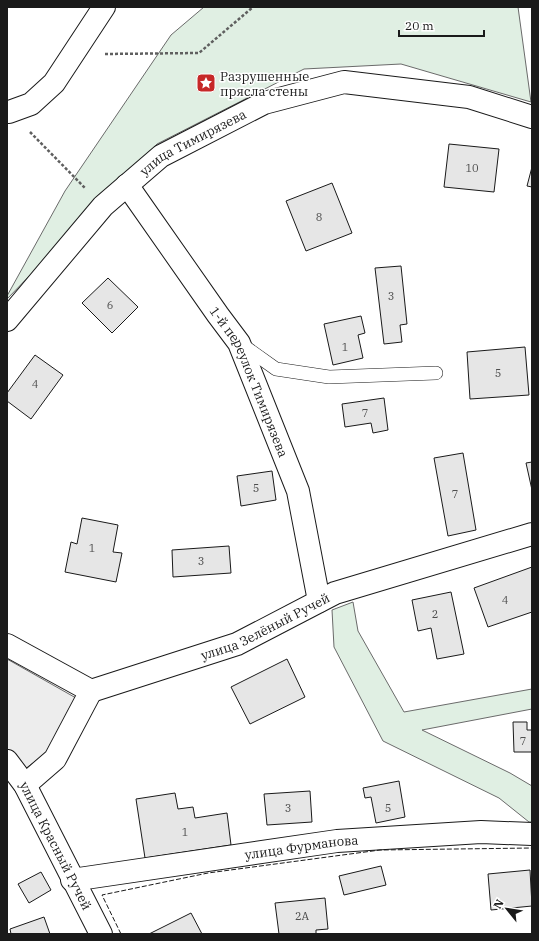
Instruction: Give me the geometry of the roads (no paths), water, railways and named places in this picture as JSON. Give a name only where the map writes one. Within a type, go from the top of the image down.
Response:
[{"type":"street","points":[[8,112],[31,104],[54,83],[104,7]]},
{"type":"street","name":"улица Тимирязева","points":[[7,320],[103,206],[161,156],[264,103],[344,82],[469,97],[532,117]]},
{"type":"street","name":"1-й переулок Тимирязева","points":[[127,185],[239,343],[298,491],[319,602]]},
{"type":"street","name":"улица Зелёный Ручей","points":[[90,691],[237,644],[335,593],[532,534]]},
{"type":"street","points":[[7,645],[90,691],[54,759],[25,785]]},
{"type":"street","name":"улица Красный Ручей","points":[[7,761],[25,785],[72,880],[101,934]]},
{"type":"street","name":"улица Фурманова","points":[[72,880],[337,841],[481,832],[532,834]]},
{"type":"lane","points":[[239,343],[276,369],[329,377],[436,373]]},
{"type":"place","name":"Разрушенные прясла стены","points":[[206,83]]}]
